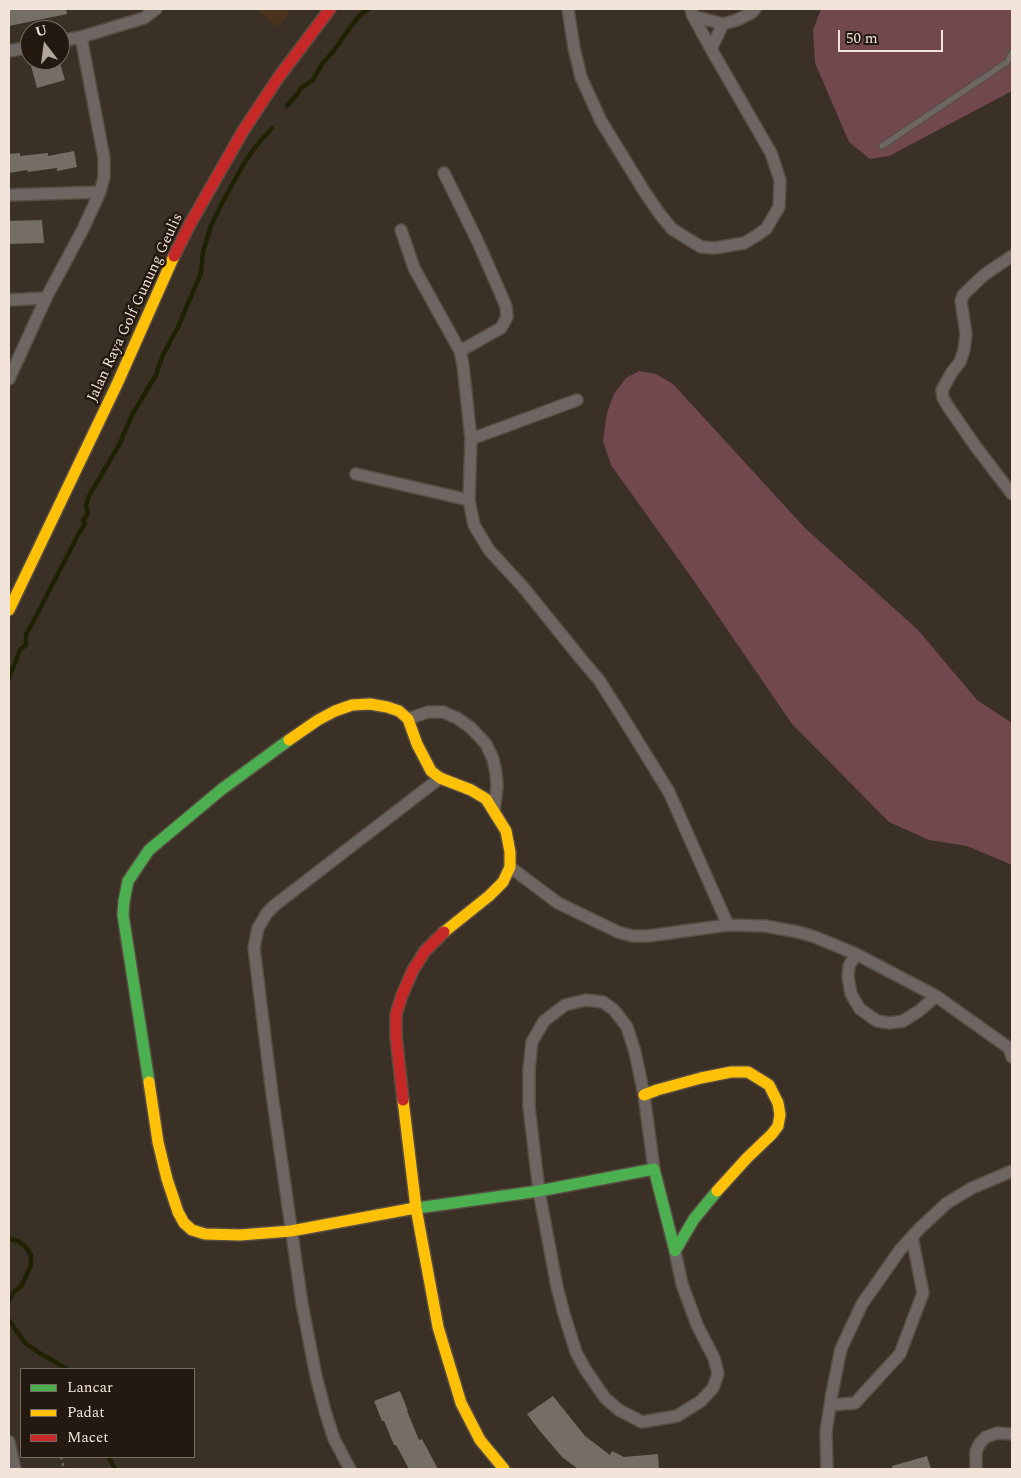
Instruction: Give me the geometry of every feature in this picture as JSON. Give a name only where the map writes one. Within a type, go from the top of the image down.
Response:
[{"type":"street","points":[[70,39],[144,18],[156,9]]},
{"type":"street","name":"Jalan Raya Golf Gunung Geulis","points":[[9,610],[118,382],[190,224],[243,131],[278,78],[330,9]]},
{"type":"street","points":[[568,9],[581,77],[601,121],[659,213],[672,229],[700,246],[715,248],[744,243],[766,229],[779,207],[780,180],[771,153],[711,49],[692,12]]},
{"type":"street","points":[[692,12],[722,24],[737,20],[755,9]]},
{"type":"street","points":[[711,49],[722,24]]},
{"type":"street","points":[[9,379],[46,298],[84,229],[100,192],[104,176],[104,158],[81,37]]},
{"type":"street","points":[[444,173],[478,242],[506,306],[507,317],[501,328],[460,351]]},
{"type":"street","points":[[9,195],[100,192]]},
{"type":"street","points":[[401,230],[414,268],[460,351],[471,439],[469,500],[474,525],[489,550],[599,680],[649,758],[669,792],[728,925]]},
{"type":"street","points":[[1012,256],[984,275],[963,295],[961,301],[966,334],[964,350],[960,362],[942,390],[943,398],[949,408],[1012,494]]},
{"type":"street","points":[[9,300],[46,298]]},
{"type":"street","points":[[471,439],[577,400]]},
{"type":"street","points":[[356,474],[469,500]]},
{"type":"street","points":[[504,1469],[480,1440],[461,1404],[438,1327],[416,1208],[396,1036],[396,1014],[406,987],[425,951],[436,939],[489,896],[503,882],[510,867],[510,852],[506,831],[494,811],[486,799],[472,790],[440,778],[431,771],[417,744],[408,719],[399,711],[370,704],[352,705],[318,720],[264,757],[149,850],[128,881],[123,915],[158,1142],[167,1179],[181,1218],[192,1230],[205,1234],[240,1235],[291,1231],[416,1208],[539,1191],[654,1169]]},
{"type":"street","points":[[408,719],[428,712],[443,712],[457,718],[472,728],[486,744],[496,772],[497,787],[494,811]]},
{"type":"street","points":[[350,1469],[334,1439],[325,1411],[302,1304],[272,1094],[254,948],[258,928],[267,913],[275,905],[440,778]]},
{"type":"street","points":[[510,867],[558,904],[618,932],[633,936],[648,936],[728,925],[765,926],[798,932],[827,942],[856,954],[936,996],[1011,1051]]},
{"type":"street","points":[[856,954],[849,966],[848,977],[851,994],[860,1009],[877,1021],[890,1023],[903,1021],[936,996]]},
{"type":"street","points":[[586,1000],[603,1002],[614,1010],[627,1027],[635,1052],[644,1095],[654,1169],[685,1292],[696,1325],[714,1358],[718,1374],[713,1388],[701,1400],[677,1416],[642,1422],[619,1410],[605,1398],[576,1352],[557,1286],[539,1191],[529,1107],[528,1069],[532,1042],[544,1021],[566,1005],[586,1000]]},
{"type":"street","points":[[644,1095],[701,1078],[731,1072],[748,1072],[769,1085],[778,1103],[780,1115],[778,1126],[715,1193],[694,1219],[676,1251]]},
{"type":"street","points":[[827,1469],[826,1432],[841,1349],[862,1304],[900,1250],[947,1203],[972,1188],[1012,1171]]},
{"type":"street","points":[[830,1406],[855,1403],[900,1354],[923,1292],[912,1237]]},
{"type":"street","points":[[976,1469],[976,1451],[986,1437],[997,1433],[1012,1434]]},
{"type":"street","points":[[9,1442],[15,1469]]},
{"type":"lane","points":[[882,146],[1007,62],[1012,52]]},
{"type":"shaded area","points":[[257,9],[292,9],[278,27]]},
{"type":"shaded area","points":[[821,9],[1012,9],[1012,91],[889,156],[870,159],[849,142],[815,63],[813,30]]},
{"type":"shaded area","points":[[639,371],[656,374],[673,384],[805,528],[918,630],[977,700],[1012,723],[1012,865],[967,846],[929,840],[889,822],[792,724],[694,581],[611,465],[603,441],[607,413],[614,394],[626,378]]},
{"type":"building","points":[[9,9],[66,9],[67,14],[38,20],[20,20],[20,24],[9,26]]},
{"type":"building","points":[[32,70],[62,70],[65,80],[37,88]]},
{"type":"building","points":[[74,151],[77,167],[57,171],[57,168],[9,173],[9,154],[20,153],[20,156],[48,153],[48,156]]},
{"type":"building","points":[[42,220],[44,243],[9,244],[9,221]]},
{"type":"building","points":[[400,1391],[419,1440],[422,1439],[438,1469],[409,1469],[396,1445],[394,1445],[384,1421],[382,1421],[374,1401]]},
{"type":"building","points":[[553,1396],[585,1436],[610,1455],[612,1451],[624,1457],[658,1454],[659,1469],[578,1469],[562,1457],[527,1414]]},
{"type":"building","points":[[927,1456],[931,1469],[892,1469],[892,1466]]},
{"type":"waterway","points":[[287,106],[301,88],[313,80],[322,64],[349,29],[361,14],[369,9]]},
{"type":"waterway","points":[[9,678],[20,650],[26,645],[26,634],[85,524],[83,520],[88,514],[86,506],[89,496],[119,445],[132,415],[156,375],[163,355],[178,327],[201,273],[203,252],[211,226],[221,205],[243,165],[272,128]]},
{"type":"waterway","points":[[9,1239],[18,1241],[25,1246],[31,1255],[31,1265],[22,1285],[13,1293],[9,1300]]},
{"type":"waterway","points":[[9,1320],[25,1343],[65,1368]]},
{"type":"waterway","points":[[110,1458],[115,1469]]},
{"type":"traffic: fast","points":[[149,1082],[123,915],[128,881],[149,850],[222,789],[289,740]]},
{"type":"traffic: fast","points":[[410,1209],[539,1191],[654,1169],[675,1251],[694,1219],[717,1191]]},
{"type":"traffic: slow","points":[[9,610],[118,382],[174,256]]},
{"type":"traffic: slow","points":[[289,740],[318,720],[352,705],[370,704],[387,707],[399,711],[408,719],[417,744],[431,771],[440,778],[471,790],[486,799],[506,831],[510,852],[510,867],[503,882],[489,896],[444,932]]},
{"type":"traffic: slow","points":[[644,1095],[701,1078],[731,1072],[748,1072],[769,1085],[778,1103],[780,1115],[778,1126],[717,1191]]},
{"type":"traffic: slow","points":[[149,1082],[158,1142],[167,1179],[178,1212],[184,1223],[192,1230],[205,1234],[240,1235],[291,1231],[410,1209]]},
{"type":"traffic: slow","points":[[403,1100],[416,1208],[438,1327],[461,1403],[480,1440],[504,1469]]},
{"type":"traffic: jam","points":[[174,256],[243,131],[278,78],[330,9]]},
{"type":"traffic: jam","points":[[403,1100],[396,1036],[396,1014],[413,970],[425,951],[444,932]]}]
